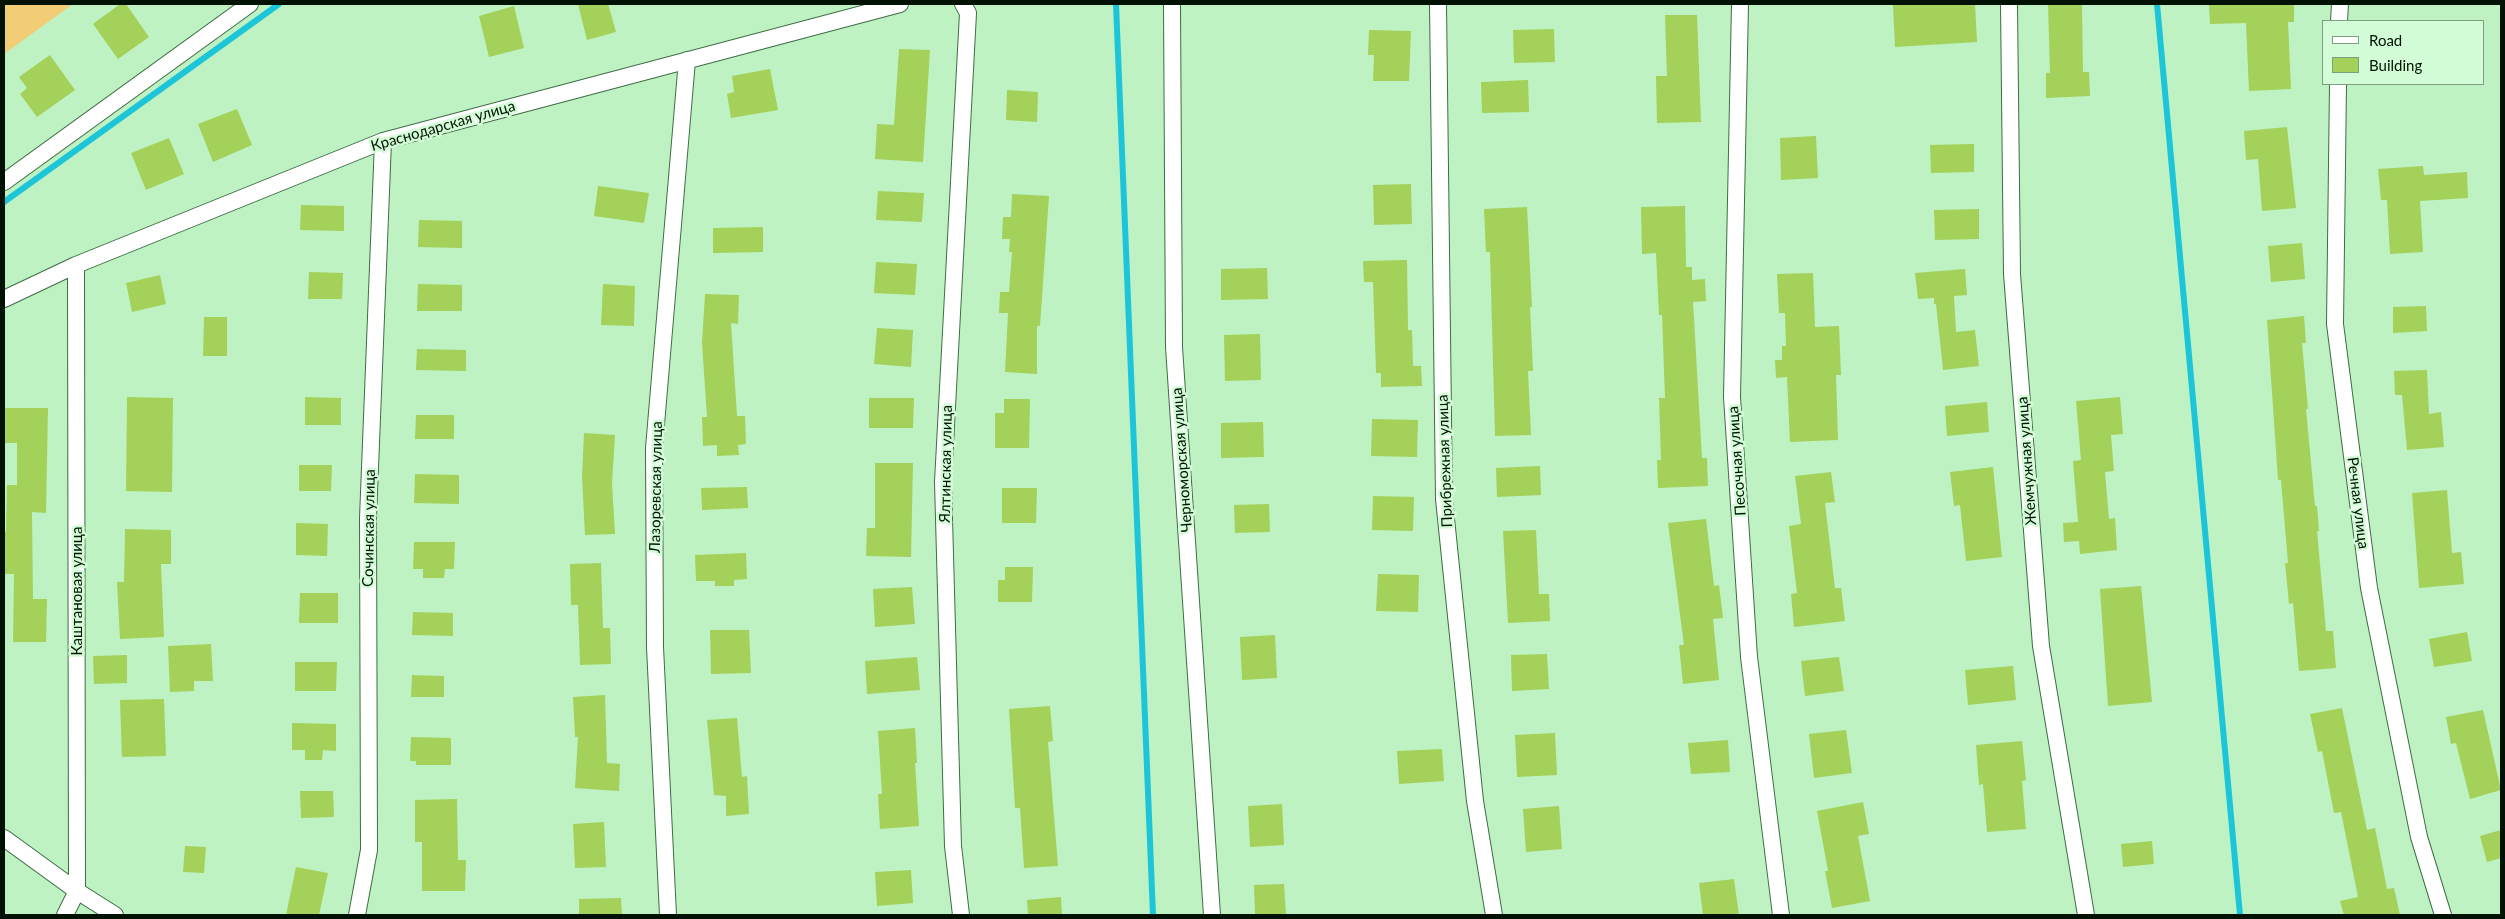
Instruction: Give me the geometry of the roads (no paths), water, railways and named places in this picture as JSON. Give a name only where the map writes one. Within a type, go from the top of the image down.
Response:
[{"type":"street","points":[[4,182],[250,4]]},
{"type":"street","name":"Краснодарская улица","points":[[4,299],[76,265],[383,141],[900,4]]},
{"type":"street","name":"Черноморская улица","points":[[1172,4],[1174,347],[1212,915]]},
{"type":"street","name":"Прибрежная улица","points":[[1438,4],[1444,499],[1475,801],[1494,915]]},
{"type":"street","name":"Песочная улица","points":[[1740,4],[1732,397],[1749,657],[1782,915]]},
{"type":"street","name":"Жемчужная улица","points":[[2009,4],[2012,274],[2040,636],[2086,915]]},
{"type":"street","points":[[2339,20],[2340,4]]},
{"type":"street","name":"Ялтинская улица","points":[[961,915],[953,846],[943,482],[966,8]]},
{"type":"street","name":"Лазоревская улица","points":[[668,915],[655,647],[654,448],[688,60]]},
{"type":"street","name":"Речная улица","points":[[2338,85],[2335,324],[2369,588],[2419,837],[2442,915]]},
{"type":"street","name":"Сочинская улица","points":[[357,915],[369,850],[368,518],[383,141]]},
{"type":"street","name":"Каштановая улица","points":[[65,915],[77,891],[76,265]]},
{"type":"street","points":[[4,838],[77,891],[115,915]]},
{"type":"waterway","points":[[4,202],[279,4]]},
{"type":"waterway","points":[[1116,4],[1153,915]]},
{"type":"waterway","points":[[2157,4],[2240,915]]}]
